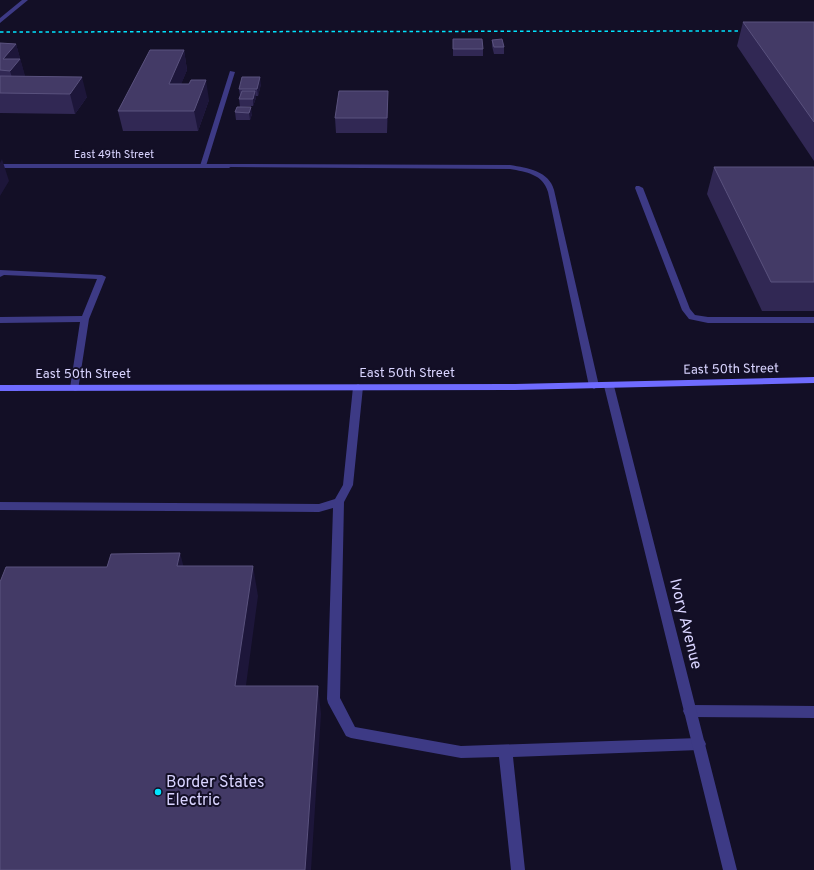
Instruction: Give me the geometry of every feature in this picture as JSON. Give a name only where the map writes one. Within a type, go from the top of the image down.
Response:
[{"type":"main road","name":"East 50th Street","points":[[0,388],[609,386],[814,380]]},
{"type":"street","points":[[0,21],[26,0]]},
{"type":"street","points":[[203,166],[232,72]]},
{"type":"street","name":"East 49th Street","points":[[0,166],[510,167],[526,170],[540,175],[548,183],[552,195],[594,386]]},
{"type":"street","points":[[639,188],[686,310],[692,317],[708,320],[814,320]]},
{"type":"street","points":[[0,275],[2,272],[102,277],[85,319],[75,388]]},
{"type":"street","points":[[0,320],[85,319]]},
{"type":"street","name":"Ivory Avenue","points":[[609,386],[730,870]]},
{"type":"street","points":[[358,387],[348,485],[339,502],[333,699],[351,732],[460,752],[699,744]]},
{"type":"street","points":[[0,506],[319,508],[339,502]]},
{"type":"street","points":[[690,711],[814,712]]},
{"type":"street","points":[[505,750],[518,870]]},
{"type":"building","points":[[743,22],[814,22],[814,122]]},
{"type":"building","points":[[453,39],[482,39],[483,49],[453,49]]},
{"type":"building","points":[[502,39],[504,47],[494,47],[492,40]]},
{"type":"building","points":[[0,43],[16,44],[3,59],[20,59],[10,71],[0,70]]},
{"type":"building","points":[[150,50],[184,50],[169,84],[189,84],[191,80],[206,80],[194,111],[118,111]]},
{"type":"building","points":[[0,76],[82,77],[70,94],[0,93]]},
{"type":"building","points":[[242,77],[260,77],[257,89],[239,89]]},
{"type":"building","points":[[242,91],[255,91],[253,99],[239,99]]},
{"type":"building","points":[[339,91],[388,91],[387,118],[335,118]]},
{"type":"building","points":[[237,107],[251,107],[249,113],[235,112]]},
{"type":"building","points":[[714,167],[814,167],[814,282],[771,282]]},
{"type":"building","name":"Border States Electric","points":[[180,553],[177,566],[253,566],[235,686],[318,686],[305,870],[0,870],[0,582],[6,567],[107,567],[111,554]]},
{"type":"railway","points":[[0,32],[752,31]]},
{"type":"place","name":"Border States Electric","points":[[158,792]]}]
